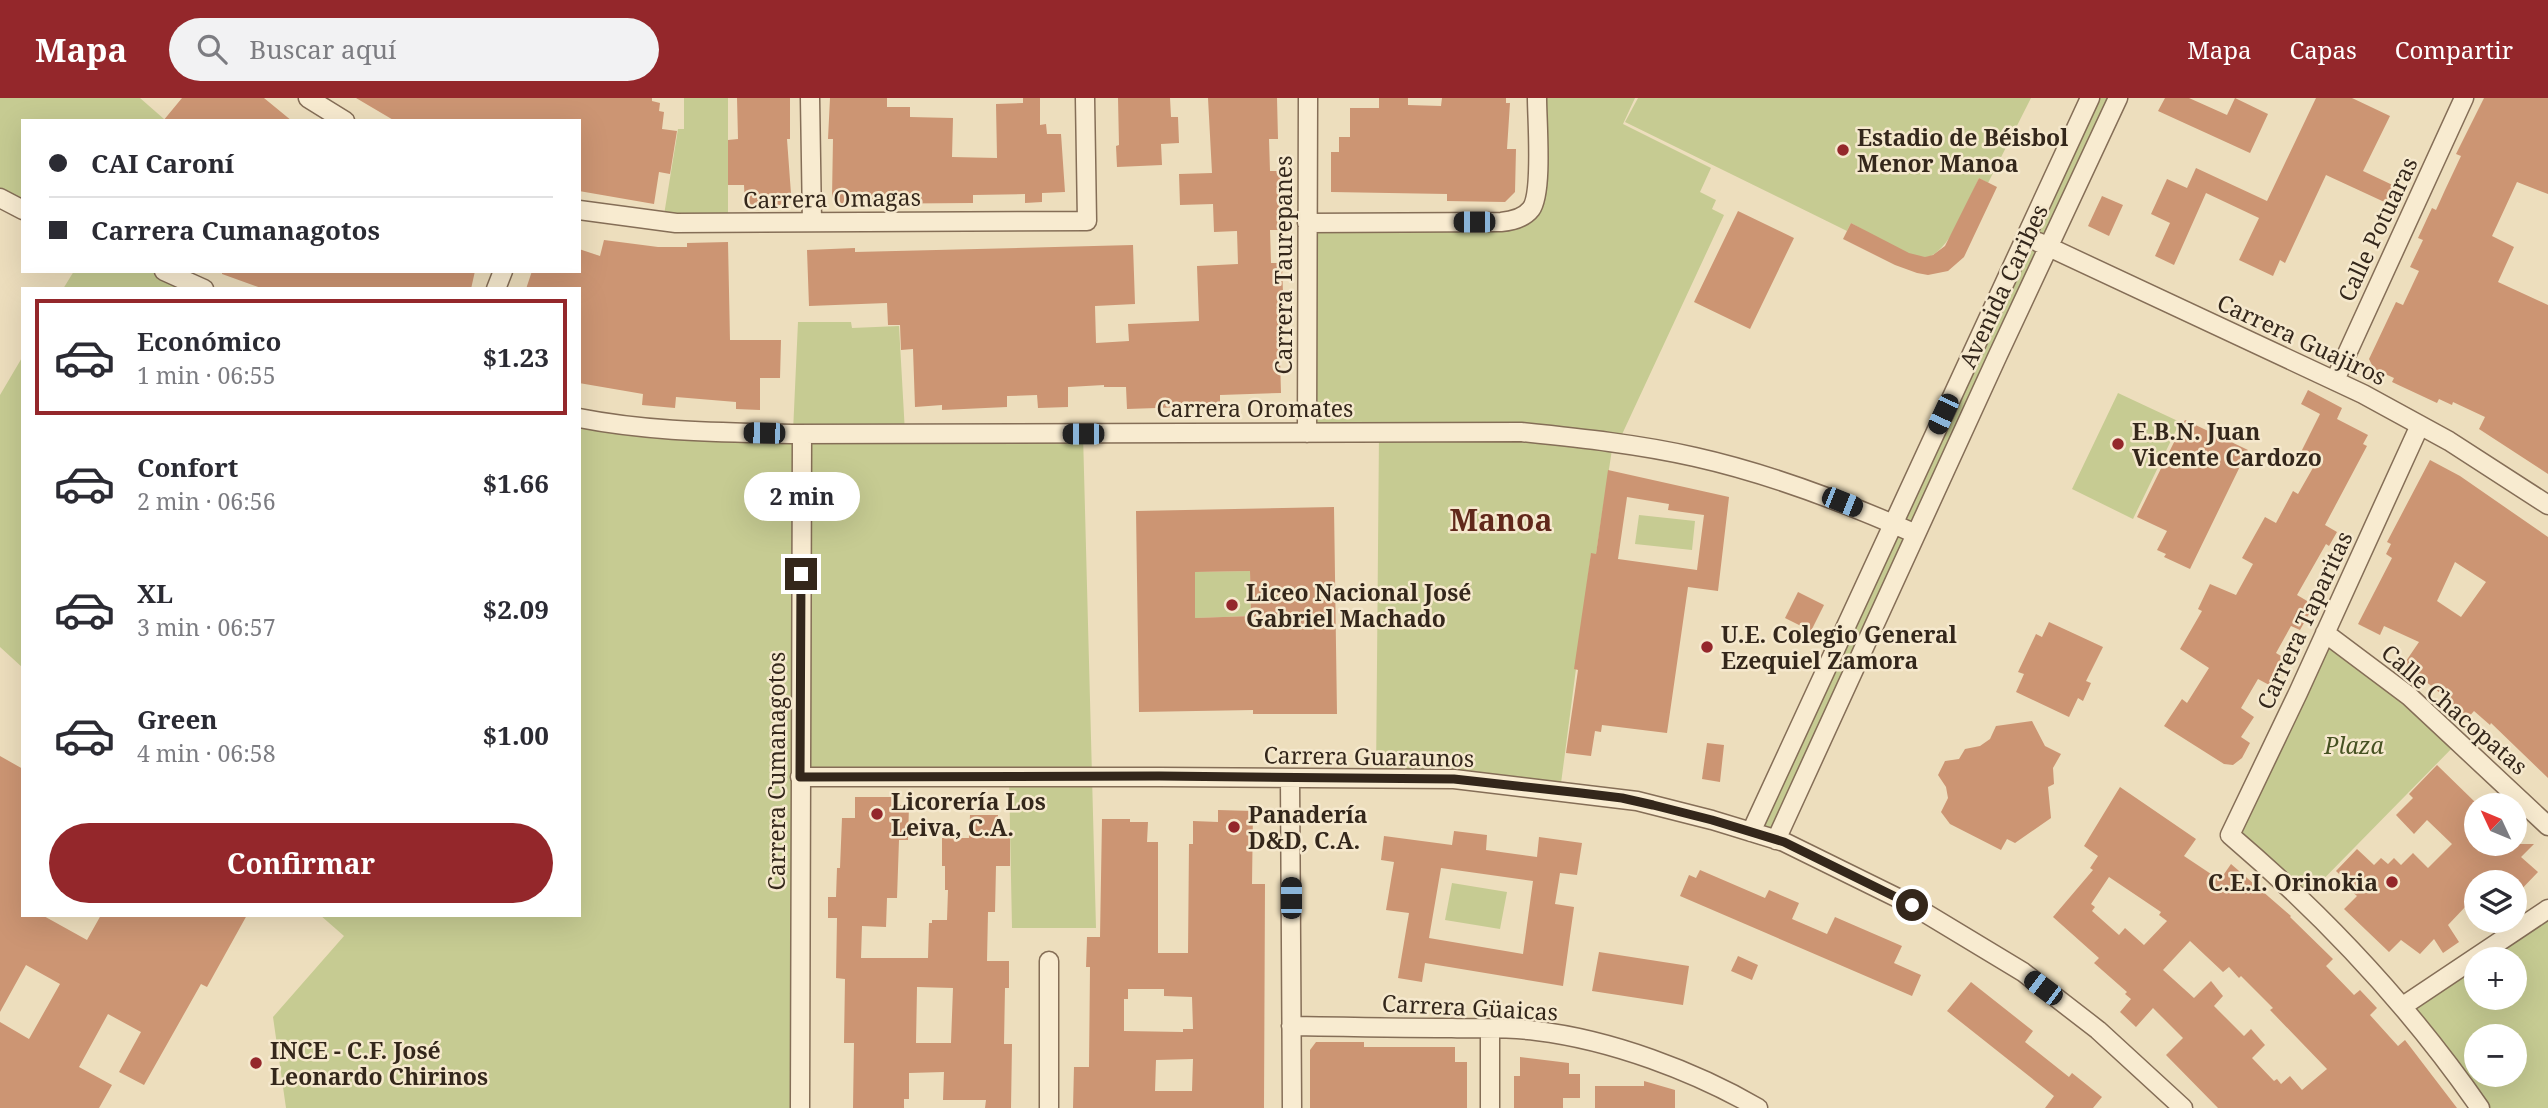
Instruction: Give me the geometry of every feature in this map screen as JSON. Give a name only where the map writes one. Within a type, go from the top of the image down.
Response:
[{"type":"street","points":[[308,98],[342,119]]},
{"type":"street","points":[[810,98],[812,222]]},
{"type":"street","name":"Carrera Omagas","points":[[581,211],[676,223],[1087,221],[1085,98]]},
{"type":"street","name":"Carrera Taurepanes","points":[[1307,433],[1308,98]]},
{"type":"street","points":[[1307,223],[1512,221],[1530,209],[1537,190],[1537,98]]},
{"type":"street","name":"Avenida Caribes","points":[[1751,832],[2090,98]]},
{"type":"street","name":"Avenida Caribes","points":[[1776,840],[2118,98]]},
{"type":"street","name":"Calle Potuaras","points":[[2335,380],[2464,98]]},
{"type":"street","points":[[0,198],[21,209]]},
{"type":"street","name":"Carrera Guajiros","points":[[2025,236],[2335,380],[2420,425],[2509,478],[2548,505]]},
{"type":"street","points":[[168,273],[200,287]]},
{"type":"street","name":"Carrera Oromates","points":[[581,418],[622,426],[680,431],[802,434],[1484,430],[1521,432],[1598,440],[1694,457],[1741,469],[1824,495],[1916,534]]},
{"type":"street","name":"Carrera Taparitas","points":[[2403,1006],[2328,924],[2230,835],[2420,425]]},
{"type":"street","name":"Carrera Cumanagotos","points":[[800,1108],[802,434]]},
{"type":"street","name":"Calle Chacopatas","points":[[2325,633],[2409,696],[2548,826]]},
{"type":"street","name":"Carrera Guaraunos","points":[[800,777],[1454,779],[1622,798],[1712,820],[1776,840],[1863,880],[1994,953],[2098,1030],[2183,1108]]},
{"type":"street","points":[[1290,778],[1292,1108]]},
{"type":"street","points":[[2480,1108],[2403,1006],[2548,909]]},
{"type":"street","points":[[1049,961],[1049,1108]]},
{"type":"street","name":"Carrera Güaicas","points":[[1291,1026],[1534,1030],[1582,1039],[1672,1067],[1724,1089],[1758,1108]]},
{"type":"street","points":[[1490,1029],[1490,1108]]},
{"type":"green space","points":[[0,98],[140,98],[164,119],[21,119],[21,206],[0,195]]},
{"type":"green space","points":[[684,98],[728,98],[728,223],[663,221],[678,129],[684,129]]},
{"type":"green space","points":[[1537,98],[1635,98],[1623,124],[1711,168],[1700,192],[1716,200],[1712,209],[1724,215],[1618,443],[1613,443],[1596,554],[1591,554],[1560,791],[1376,779],[1379,433],[1307,433],[1307,223],[1501,222],[1530,209]]},
{"type":"green space","name":"Estadio de Béisbol Menor Manoa","points":[[1638,98],[2031,98],[1988,183],[1979,178],[1950,237],[1934,254],[1926,257],[1909,254],[1851,223],[1847,231],[1625,122]]},
{"type":"green space","points":[[2090,98],[2118,98],[1776,840],[1751,832]]},
{"type":"green space","points":[[73,273],[168,273],[200,287],[64,287]]},
{"type":"green space","points":[[798,322],[851,322],[852,328],[899,326],[905,433],[793,432]]},
{"type":"green space","points":[[21,359],[21,666],[0,647],[0,395]]},
{"type":"green space","points":[[2118,393],[2180,422],[2133,519],[2072,489]]},
{"type":"green space","points":[[581,418],[622,426],[1083,434],[1096,928],[1012,928],[1009,777],[801,777],[800,1108],[286,1108],[273,1017],[344,936],[322,917],[581,917]]},
{"type":"green space","points":[[1639,515],[1695,521],[1692,550],[1635,544]]},
{"type":"green space","points":[[1250,571],[1251,616],[1195,618],[1195,572]]},
{"type":"green space","name":"Plaza","points":[[2325,633],[2459,741],[2303,900],[2230,835]]},
{"type":"green space","points":[[1452,883],[1507,892],[1500,929],[1445,920]]},
{"type":"green space","points":[[2548,911],[2548,1108],[2480,1108],[2464,1087],[2527,1087],[2527,1024],[2464,1024],[2464,1087],[2403,1006],[2464,966],[2464,1010],[2527,1010],[2527,947],[2493,947],[2514,933],[2527,933],[2527,925]]},
{"type":"building","points":[[182,98],[264,98],[290,119],[165,119]]},
{"type":"building","points":[[356,98],[652,98],[652,101],[660,103],[659,111],[664,112],[662,129],[677,131],[670,174],[659,172],[654,204],[581,191],[581,119],[392,119]]},
{"type":"building","points":[[737,98],[790,98],[790,139],[787,139],[791,194],[780,205],[745,206],[744,185],[728,185],[728,140],[738,139]]},
{"type":"building","points":[[830,98],[887,98],[887,107],[910,107],[910,117],[953,118],[952,157],[997,158],[996,104],[1023,103],[1023,98],[1040,98],[1040,125],[1046,124],[1047,134],[1061,134],[1065,192],[1042,193],[1042,202],[1025,203],[1025,194],[973,195],[973,203],[839,204],[832,197],[833,139],[828,139]]},
{"type":"building","points":[[1118,98],[1170,98],[1171,117],[1178,117],[1179,143],[1161,144],[1162,165],[1117,167]]},
{"type":"building","points":[[1208,98],[1277,98],[1278,139],[1269,139],[1270,171],[1280,171],[1281,230],[1270,230],[1271,263],[1282,263],[1284,324],[1279,324],[1281,393],[1220,395],[1220,404],[1127,409],[1126,387],[1104,385],[1068,387],[1068,407],[1038,408],[1037,395],[1007,396],[1007,407],[942,410],[942,405],[915,407],[913,349],[901,350],[900,325],[888,325],[887,303],[809,306],[807,250],[855,248],[855,252],[1133,245],[1135,304],[1095,306],[1096,343],[1129,341],[1128,324],[1199,321],[1197,266],[1238,264],[1237,231],[1214,232],[1213,204],[1180,205],[1179,174],[1212,173]]},
{"type":"building","points":[[1379,98],[1408,98],[1408,105],[1441,106],[1442,98],[1506,98],[1506,103],[1510,103],[1507,149],[1516,149],[1515,192],[1505,202],[1447,201],[1447,194],[1331,192],[1331,152],[1339,152],[1339,137],[1350,137],[1350,108],[1379,108]]},
{"type":"building","points":[[2165,98],[2189,98],[2227,115],[2235,98],[2268,114],[2250,153],[2158,111]]},
{"type":"building","points":[[2316,98],[2352,98],[2390,116],[2363,171],[2401,189],[2393,206],[2326,175],[2285,263],[2280,260],[2273,276],[2239,260],[2259,218],[2206,193],[2174,265],[2155,256],[2170,223],[2151,214],[2167,179],[2187,188],[2196,168],[2267,201]]},
{"type":"building","points":[[2484,98],[2548,98],[2548,194],[2517,182],[2492,236],[2514,247],[2498,282],[2548,305],[2548,474],[2479,429],[2485,417],[2453,402],[2452,405],[2439,399],[2437,403],[2392,382],[2394,378],[2374,369],[2369,359],[2396,302],[2403,305],[2419,271],[2410,267],[2423,240],[2418,238],[2432,208],[2436,210],[2461,156],[2456,154]]},
{"type":"building","points":[[1979,178],[1997,187],[1964,257],[1948,271],[1928,275],[1917,273],[1843,239],[1851,223],[1909,253],[1925,257],[1933,255],[1945,246]]},
{"type":"building","points":[[2102,196],[2123,205],[2109,236],[2088,226]]},
{"type":"building","points":[[1738,211],[1794,238],[1750,329],[1694,302]]},
{"type":"building","points":[[604,240],[658,247],[728,242],[730,340],[781,340],[780,378],[760,378],[760,410],[736,409],[736,402],[676,397],[675,408],[642,405],[643,394],[581,383],[581,287],[527,287],[531,273],[581,273],[581,250],[600,256]]},
{"type":"building","points":[[475,273],[471,287],[258,287],[222,274]]},
{"type":"building","points":[[2308,390],[2342,408],[2337,419],[2368,435],[2363,444],[2367,446],[2325,525],[2337,532],[2329,546],[2326,544],[2297,595],[2314,605],[2300,630],[2291,626],[2276,653],[2288,660],[2273,687],[2258,679],[2241,708],[2254,717],[2241,737],[2250,743],[2242,758],[2233,765],[2224,764],[2164,726],[2182,699],[2187,703],[2209,668],[2180,649],[2202,611],[2198,609],[2210,584],[2236,595],[2253,564],[2242,558],[2265,517],[2276,523],[2293,491],[2298,494],[2314,466],[2298,458],[2320,414],[2301,404]]},
{"type":"building","points":[[2185,420],[2248,450],[2190,569],[2164,557],[2166,554],[2157,550],[2167,531],[2137,517]]},
{"type":"building","points":[[2430,460],[2460,476],[2548,537],[2548,778],[2491,723],[2490,725],[2474,711],[2467,719],[2449,703],[2450,701],[2404,664],[2419,642],[2384,626],[2380,635],[2358,624],[2392,558],[2386,554],[2391,544],[2387,542]],"holes":[[[2455,562],[2486,582],[2461,617],[2437,601]]]},
{"type":"building","points":[[1608,470],[1729,497],[1718,591],[1688,587],[1667,733],[1602,725],[1601,732],[1595,731],[1591,756],[1566,753],[1578,670],[1574,669],[1591,553],[1596,554]],"holes":[[[1627,497],[1669,504],[1668,510],[1704,515],[1697,570],[1618,559]]]},
{"type":"building","points":[[1334,507],[1337,714],[1253,714],[1253,710],[1139,712],[1136,511]],"holes":[[[1250,571],[1251,616],[1195,618],[1195,572]]]},
{"type":"building","points":[[1798,592],[1824,605],[1811,631],[1785,618]]},
{"type":"building","points":[[2049,622],[2103,647],[2086,681],[2091,683],[2083,701],[2078,698],[2069,717],[2016,692],[2024,674],[2018,672],[2036,634],[2042,637]]},
{"type":"building","points":[[2032,721],[2045,746],[2061,754],[2053,768],[2054,784],[2048,787],[2051,818],[2015,843],[2007,839],[2001,850],[1950,824],[1941,812],[1948,798],[1946,787],[1938,775],[1945,761],[1959,759],[1965,749],[1980,746],[1990,739],[1996,726]]},
{"type":"building","points":[[1707,743],[1724,745],[1720,782],[1702,779]]},
{"type":"building","points":[[0,756],[21,768],[21,917],[46,917],[87,940],[100,917],[246,917],[207,987],[201,984],[144,1085],[119,1072],[141,1032],[108,1014],[79,1067],[112,1085],[99,1108],[0,1108],[0,1022],[29,1039],[60,984],[26,965],[0,1012]]},
{"type":"building","points":[[2437,765],[2466,793],[2464,856],[2522,856],[2538,872],[2527,883],[2527,870],[2464,870],[2464,908],[2448,925],[2459,942],[2443,953],[2434,939],[2420,954],[2401,940],[2389,952],[2344,909],[2357,896],[2350,890],[2353,887],[2336,871],[2357,849],[2374,865],[2381,858],[2388,864],[2394,858],[2401,865],[2413,853],[2428,868],[2452,844],[2427,820],[2414,834],[2396,815],[2413,798],[2409,794]]},
{"type":"building","points":[[2120,787],[2196,839],[2184,856],[2220,880],[2231,864],[2291,916],[2333,959],[2326,966],[2354,995],[2360,990],[2377,1008],[2370,1015],[2398,1046],[2405,1040],[2457,1108],[2218,1108],[2166,1055],[2183,1038],[2153,1008],[2136,1027],[2120,1012],[2131,999],[2125,994],[2127,992],[2094,963],[2099,958],[2053,917],[2093,870],[2090,868],[2098,856],[2084,846]],"holes":[[[2109,877],[2161,912],[2159,915],[2167,921],[2144,945],[2125,928],[2119,935],[2092,911],[2095,907],[2091,904]],[[2190,941],[2223,972],[2229,967],[2239,978],[2241,976],[2327,1069],[2302,1090],[2290,1076],[2281,1084],[2277,1079],[2274,1081],[2252,1058],[2265,1045],[2251,1029],[2244,1036],[2214,1006],[2223,996],[2211,981],[2194,998],[2163,970]]]},
{"type":"building","points":[[855,797],[895,797],[895,805],[909,806],[908,840],[899,840],[897,898],[887,898],[886,927],[862,926],[861,958],[928,958],[929,923],[932,923],[932,920],[947,920],[948,890],[945,890],[945,866],[942,866],[942,838],[969,838],[970,815],[998,815],[997,838],[1010,838],[1010,866],[996,866],[995,912],[988,912],[987,961],[1009,961],[1009,988],[1005,988],[1004,1044],[1012,1044],[1011,1108],[985,1108],[986,1100],[943,1100],[944,1072],[909,1073],[909,1099],[904,1099],[904,1108],[853,1108],[854,1043],[844,1043],[845,979],[836,978],[837,918],[828,918],[828,897],[836,897],[842,818],[855,818]],"holes":[[[917,987],[953,988],[951,1043],[916,1043]]]},
{"type":"building","points":[[1218,810],[1253,811],[1252,884],[1265,884],[1264,1108],[1073,1108],[1074,1067],[1089,1067],[1090,967],[1086,967],[1087,937],[1100,937],[1102,819],[1148,822],[1147,842],[1158,842],[1158,953],[1188,953],[1189,844],[1193,844],[1193,821],[1218,822]],"holes":[[[1128,989],[1164,989],[1164,996],[1192,997],[1193,1029],[1183,1029],[1183,1032],[1124,1031],[1124,999],[1128,999]],[[1193,1059],[1192,1091],[1155,1091],[1156,1060]]]},
{"type":"building","points":[[1454,831],[1487,835],[1486,850],[1537,857],[1539,837],[1582,843],[1577,875],[1560,873],[1555,904],[1574,907],[1563,986],[1425,963],[1422,982],[1398,978],[1409,913],[1386,910],[1394,862],[1381,860],[1384,836],[1452,845]],"holes":[[[1441,868],[1533,881],[1523,954],[1429,938]]]},
{"type":"building","points":[[1700,870],[1765,898],[1769,890],[1799,903],[1792,919],[1827,934],[1835,917],[1902,946],[1894,963],[1921,975],[1912,996],[1680,896],[1689,875],[1696,878]]},
{"type":"building","points":[[1599,952],[1689,966],[1683,1005],[1592,991]]},
{"type":"building","points":[[1738,956],[1758,965],[1752,980],[1731,971]]},
{"type":"building","points":[[1971,982],[2033,1031],[2025,1042],[2069,1077],[2072,1073],[2102,1097],[2093,1108],[2045,1108],[2054,1096],[1947,1011]]},
{"type":"building","points":[[1316,1042],[1364,1042],[1364,1047],[1455,1047],[1455,1062],[1467,1062],[1467,1108],[1310,1108],[1310,1050]]},
{"type":"building","points":[[1520,1057],[1569,1063],[1569,1074],[1580,1074],[1580,1098],[1563,1098],[1563,1108],[1514,1108],[1514,1076],[1520,1076]]},
{"type":"building","points":[[1644,1081],[1675,1090],[1675,1108],[1595,1108],[1595,1086],[1644,1086]]},
{"type":"place","name":"Estadio de Béisbol Menor Manoa","points":[[1843,150]]},
{"type":"place","name":"E.B.N. Juan Vicente Cardozo","points":[[2118,444]]},
{"type":"place","name":"Liceo Nacional José Gabriel Machado","points":[[1232,605]]},
{"type":"place","name":"U.E. Colegio General Ezequiel Zamora","points":[[1707,647]]},
{"type":"place","name":"Licorería Los Leiva, C.A.","points":[[877,814]]},
{"type":"place","name":"Panadería D&D, C.A.","points":[[1234,827]]},
{"type":"place","name":"C.E.I. Orinokia","points":[[2392,882]]},
{"type":"place","name":"INCE - C.F. José Leonardo Chirinos","points":[[256,1063]]},
{"type":"district","name":"Manoa","points":[[1501,519]]},
{"type":"route","points":[[801,574],[800,777],[1454,779],[1581,793],[1653,805],[1784,842],[1912,905]]}]
